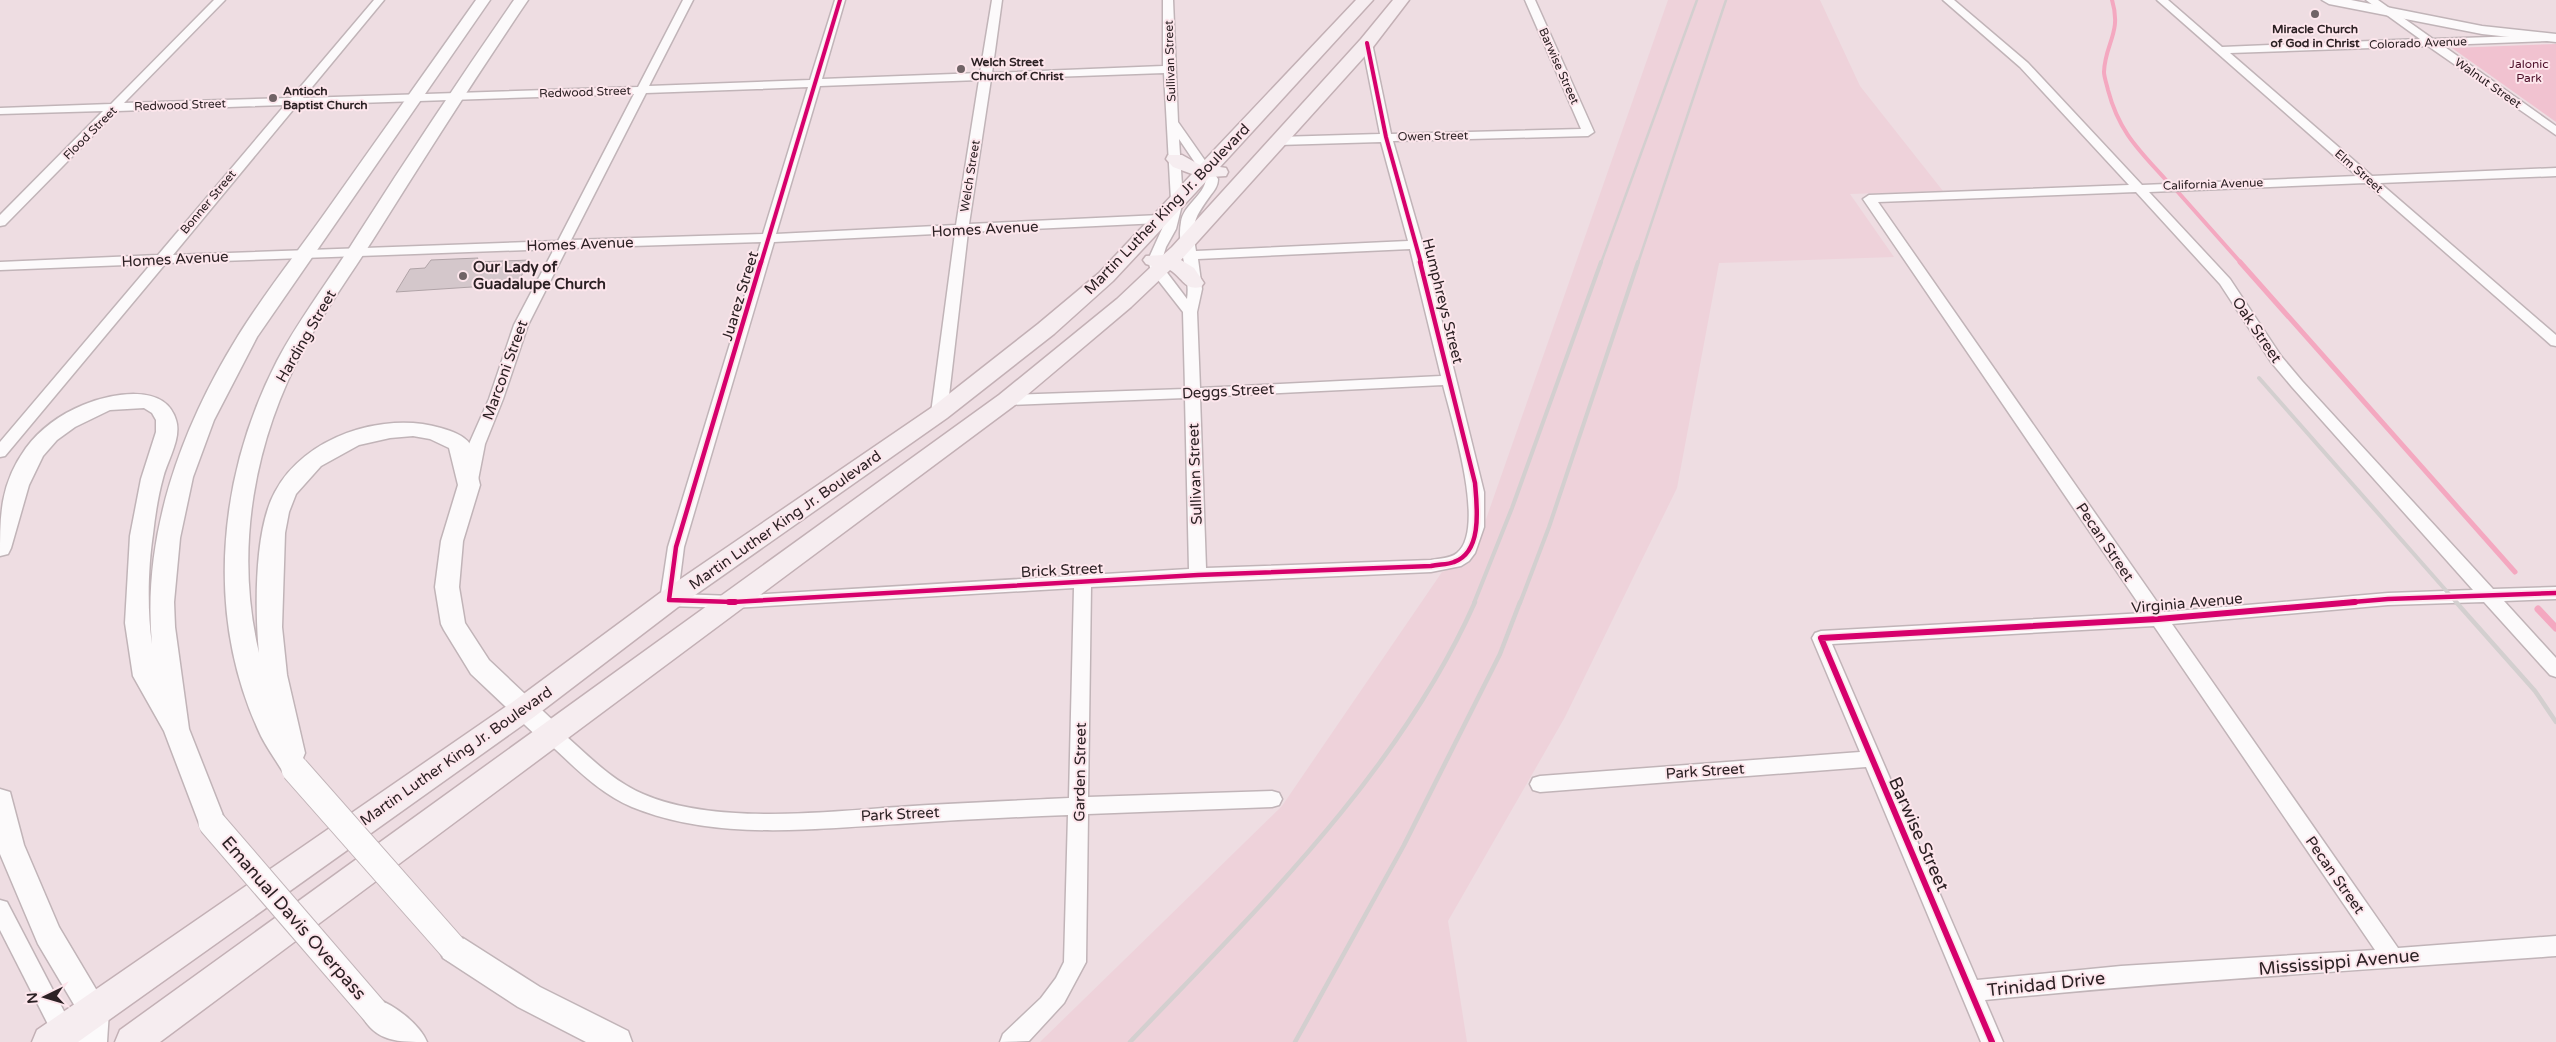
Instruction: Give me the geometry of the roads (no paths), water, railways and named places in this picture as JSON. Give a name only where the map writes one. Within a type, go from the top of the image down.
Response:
[{"type":"main road","points":[[132,1042],[1007,400],[1124,303],[1160,265],[1191,247],[1271,150],[1366,43],[1401,0]]},
{"type":"main road","name":"Martin Luther King Jr. Boulevard","points":[[60,1039],[94,1011],[524,709],[669,600],[939,413],[1046,329],[1106,277],[1360,2]]},
{"type":"main road","points":[[1175,159],[1181,165],[1205,172],[1224,172],[1246,166],[1271,150]]},
{"type":"main road","points":[[1106,277],[1134,262],[1177,265],[1187,270],[1194,283]]},
{"type":"street","name":"Flood Street","points":[[0,222],[116,108],[220,0]]},
{"type":"street","name":"Bonner Street","points":[[0,452],[159,260],[379,0]]},
{"type":"street","points":[[176,729],[162,611],[168,534],[180,481],[197,434],[218,388],[248,336],[483,0]]},
{"type":"street","name":"Harding Street","points":[[296,769],[274,737],[259,697],[244,646],[236,595],[236,534],[242,486],[262,419],[287,362],[455,96],[521,0]]},
{"type":"street","name":"Marconi Street","points":[[552,735],[480,667],[453,624],[447,587],[452,541],[469,485],[477,444],[496,399],[521,325],[640,90],[688,0]]},
{"type":"street","name":"Juarez Street","points":[[669,600],[676,547],[840,0]]},
{"type":"street","name":"Welch Street","points":[[939,413],[962,231],[997,0]]},
{"type":"street","name":"Sullivan Street","points":[[1160,265],[1159,247],[1170,229],[1177,201],[1169,69],[1168,0]]},
{"type":"street","name":"Barwise Street","points":[[1530,0],[1588,132]]},
{"type":"street","name":"Oak Street","points":[[1948,0],[2024,65],[2225,282],[2276,359],[2296,384],[2556,670]]},
{"type":"street","name":"Elm Street","points":[[2162,0],[2556,342]]},
{"type":"street","points":[[2329,0],[2482,30],[2555,38]]},
{"type":"street","name":"Walnut Street","points":[[2371,0],[2556,131]]},
{"type":"street","name":"Colorado Avenue","points":[[2221,50],[2555,38]]},
{"type":"street","name":"Humphreys Street","points":[[1366,43],[1386,137],[1416,245],[1469,457],[1477,502],[1477,520],[1470,549],[1456,561]]},
{"type":"street","name":"Redwood Street","points":[[0,111],[640,90],[1169,69]]},
{"type":"street","name":"Sullivan Street","points":[[1172,123],[1194,150],[1205,172],[1212,179],[1211,186],[1196,204],[1187,221],[1195,301],[1190,312],[1198,575]]},
{"type":"street","name":"Owen Street","points":[[1271,150],[1386,137],[1588,132]]},
{"type":"street","name":"California Avenue","points":[[1869,199],[2556,172]]},
{"type":"street","name":"Pecan Street","points":[[1869,199],[2392,958]]},
{"type":"street","name":"Homes Avenue","points":[[0,266],[357,251],[962,231],[1160,219]]},
{"type":"street","points":[[1191,247],[1416,245]]},
{"type":"street","points":[[1160,265],[1190,312]]},
{"type":"street","name":"Deggs Street","points":[[1007,400],[1193,394],[1449,380]]},
{"type":"street","points":[[0,548],[18,485],[34,453],[50,435],[68,422],[108,404],[130,401],[148,402],[160,409],[166,420],[166,432],[152,479],[141,536],[137,623],[145,676],[176,729]]},
{"type":"street","points":[[469,485],[459,444],[445,435],[410,428],[358,437],[333,448],[309,465],[291,483],[280,505],[273,534],[269,591],[272,650],[296,769],[453,948],[529,997],[618,1042]]},
{"type":"street","name":"Brick Street","points":[[669,600],[733,602],[1198,575],[1432,566],[1456,561]]},
{"type":"street","name":"Garden Street","points":[[1011,1042],[1056,998],[1068,980],[1075,962],[1082,581]]},
{"type":"street","name":"Virginia Avenue","points":[[1821,638],[2158,619],[2327,603],[2556,593]]},
{"type":"street","name":"Barwise Street","points":[[1821,638],[1870,759],[1944,925],[1992,1042]]},
{"type":"street","name":"Emanual Davis Overpass","points":[[176,729],[212,824],[375,1012],[412,1042]]},
{"type":"street","name":"Park Street","points":[[552,735],[592,771],[638,801],[675,812],[716,818],[805,819],[1079,805],[1272,799]]},
{"type":"street","name":"Park Street","points":[[1540,784],[1870,759]]},
{"type":"street","points":[[0,800],[10,845],[48,935],[94,1011],[92,1042]]},
{"type":"street","points":[[0,909],[60,1039]]},
{"type":"street","name":"Mississippi Avenue","points":[[2121,976],[2239,970],[2556,946]]},
{"type":"street","name":"Trinidad Drive","points":[[1970,991],[2121,976]]},
{"type":"waterway","points":[[2112,0],[2115,21],[2104,72],[2108,90],[2118,118],[2131,140],[2166,180]]},
{"type":"waterway","points":[[2177,191],[2241,263]]},
{"type":"waterway","points":[[2240,262],[2515,572]]},
{"type":"waterway","points":[[2538,609],[2556,628]]},
{"type":"railway","points":[[1601,263],[1697,0]]},
{"type":"railway","points":[[1638,263],[1726,0]]},
{"type":"railway","points":[[1474,603],[1512,508],[1601,262]]},
{"type":"railway","points":[[1520,603],[1549,527],[1638,262]]},
{"type":"railway","points":[[2259,378],[2457,603]]},
{"type":"railway","points":[[1130,1042],[1275,889],[1322,836],[1366,781],[1407,724],[1444,665],[1475,602]]},
{"type":"railway","points":[[1295,1042],[1404,845],[1500,654],[1520,602]]},
{"type":"railway","points":[[2456,602],[2535,691],[2556,722]]},
{"type":"place","name":"Miracle Church of God in Christ","points":[[2315,14]]},
{"type":"place","name":"Welch Street Church of Christ","points":[[961,69]]},
{"type":"place","name":"Antioch Baptist Church","points":[[273,98]]},
{"type":"place","name":"Our Lady of Guadalupe Church","points":[[463,276]]},
{"type":"park label","name":"Jalonic Park","points":[[2529,71]]}]
